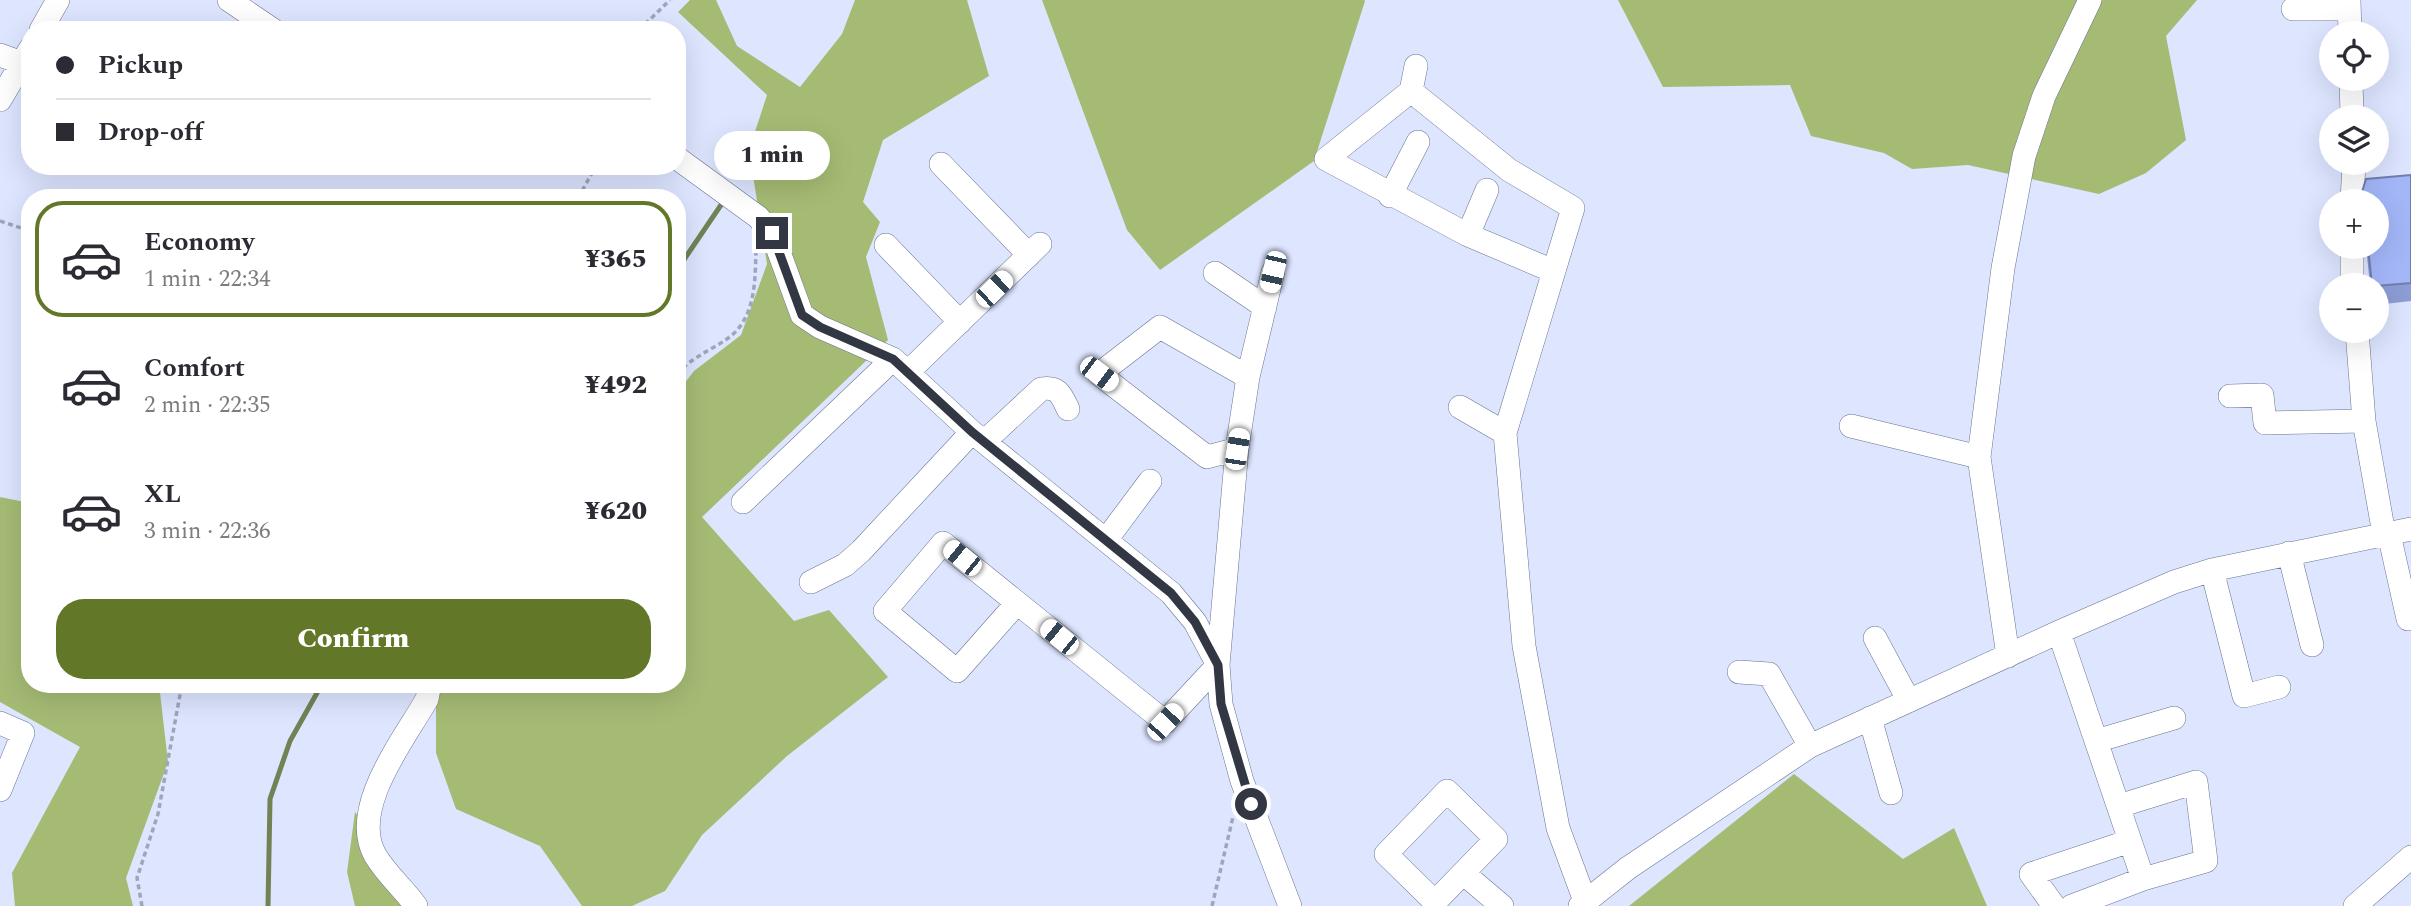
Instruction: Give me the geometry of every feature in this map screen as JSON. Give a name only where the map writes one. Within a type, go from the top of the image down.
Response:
[{"type":"street","points":[[46,21],[58,0]]},
{"type":"street","points":[[2008,656],[1979,457],[2003,268],[2024,156],[2044,96],[2090,0]]},
{"type":"street","points":[[233,1],[261,21]]},
{"type":"street","points":[[2293,9],[2349,5]]},
{"type":"street","points":[[0,55],[21,56]]},
{"type":"street","points":[[0,100],[21,64]]},
{"type":"street","points":[[1416,66],[1411,91],[1326,159],[1468,236],[1553,271]]},
{"type":"street","points":[[1411,91],[1509,170],[1573,208],[1505,433],[1524,646],[1558,828],[1583,904],[1628,868],[1810,746],[1870,718],[2174,582],[2212,570],[2395,532]]},
{"type":"street","points":[[1390,196],[1418,142]]},
{"type":"street","points":[[743,502],[901,365],[960,322],[1034,249],[941,164]]},
{"type":"street","points":[[686,165],[758,217],[772,233],[802,315],[820,327],[901,365],[979,436],[1171,593],[1195,622],[1218,665]]},
{"type":"street","points":[[1468,236],[1487,190]]},
{"type":"street","points":[[887,245],[960,322]]},
{"type":"street","points":[[1273,272],[1248,377],[1237,449],[1218,665],[1221,704],[1242,781],[1290,906]]},
{"type":"street","points":[[1215,273],[1265,307]]},
{"type":"street","points":[[1237,449],[1208,457],[1099,374],[1160,327],[1248,377]]},
{"type":"street","points":[[2358,343],[2364,421],[2395,532],[2408,619]]},
{"type":"street","points":[[810,582],[845,565],[979,436],[1041,388],[1051,387],[1059,391],[1068,409]]},
{"type":"street","points":[[2230,396],[2262,395],[2265,423],[2364,421]]},
{"type":"street","points":[[1460,407],[1505,433]]},
{"type":"street","points":[[1851,426],[1979,457]]},
{"type":"street","points":[[1106,540],[1150,481]]},
{"type":"street","points":[[1017,603],[957,671],[885,611],[943,543],[1165,722],[1218,665]]},
{"type":"street","points":[[2289,553],[2312,645]]},
{"type":"street","points":[[2212,570],[2244,696],[2280,687]]},
{"type":"street","points":[[2059,632],[2143,879]]},
{"type":"street","points":[[1875,638],[1909,701]]},
{"type":"street","points":[[1740,672],[1769,674],[1810,746]]},
{"type":"street","points":[[416,906],[375,855],[368,815],[373,795],[428,693]]},
{"type":"street","points":[[1870,718],[1891,793]]},
{"type":"street","points":[[2096,741],[2174,718]]},
{"type":"street","points":[[0,723],[23,733],[0,790]]},
{"type":"street","points":[[2072,906],[2143,879],[2206,861],[2196,782],[2119,806]]},
{"type":"street","points":[[1447,791],[1496,839],[1463,873],[1435,902],[1386,854],[1447,791]]},
{"type":"street","points":[[2053,906],[2031,874],[2130,841]]},
{"type":"street","points":[[2355,906],[2411,858]]},
{"type":"street","points":[[1463,873],[1502,906]]},
{"type":"path","points":[[648,21],[670,0]]},
{"type":"path","points":[[686,363],[738,329],[754,294],[758,217]]},
{"type":"path","points":[[0,221],[21,229]]},
{"type":"path","points":[[142,906],[136,878],[158,814],[180,693]]},
{"type":"path","points":[[1212,906],[1242,781]]},
{"type":"green space","points":[[690,0],[716,0],[737,46],[800,87],[842,34],[855,0],[967,0],[989,76],[883,140],[863,202],[880,222],[866,257],[888,340],[702,517],[794,621],[829,610],[888,677],[787,756],[702,835],[665,891],[632,906],[582,906],[540,846],[456,809],[436,753],[436,693],[686,693],[686,381],[694,371],[741,335],[767,264],[749,150],[767,95],[678,12]]},
{"type":"green space","points":[[1042,0],[1365,1],[1314,161],[1160,270],[1127,230]]},
{"type":"green space","points":[[1618,0],[2197,0],[2166,36],[2186,140],[2146,173],[2099,194],[1968,165],[1912,169],[1884,153],[1811,136],[1790,85],[1663,87]]},
{"type":"green space","points":[[0,497],[21,501],[21,693],[160,693],[168,762],[126,878],[133,906],[15,906],[12,873],[80,747],[0,702]]},
{"type":"green space","points":[[1794,774],[1903,859],[1954,828],[1987,906],[1629,906]]},
{"type":"green space","points":[[355,812],[409,886],[410,906],[355,906],[347,872]]},
{"type":"building","points":[[2411,175],[2411,283],[2389,285],[2389,273],[2371,273],[2369,259],[2389,259],[2389,189],[2363,189],[2366,179]]},
{"type":"waterway","points":[[686,257],[723,202]]},
{"type":"waterway","points":[[268,906],[270,799],[290,741],[317,693]]},
{"type":"route","points":[[772,233],[791,293],[802,315],[820,327],[893,359],[909,371],[972,432],[1171,593],[1195,622],[1218,665],[1221,704],[1251,804]]}]
